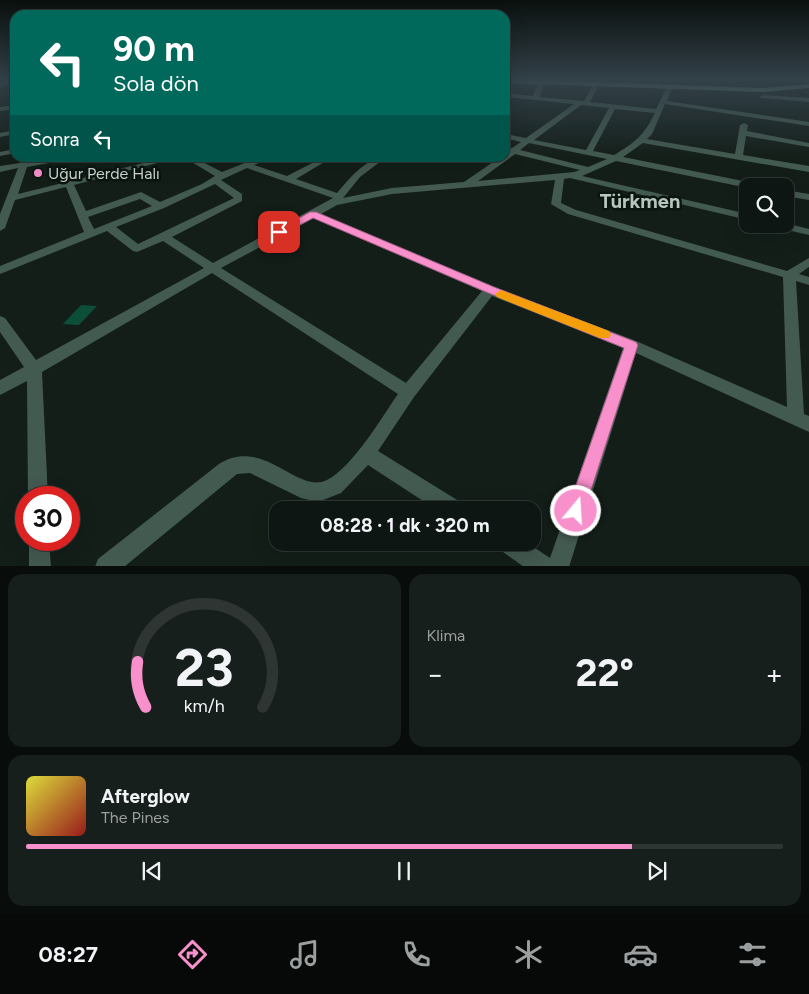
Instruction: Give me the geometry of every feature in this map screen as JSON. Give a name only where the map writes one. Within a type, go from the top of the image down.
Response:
[{"type":"street","points":[[510,152],[580,105]]},
{"type":"street","points":[[607,105],[661,106],[746,114],[809,124]]},
{"type":"street","points":[[588,153],[613,106]]},
{"type":"street","points":[[0,388],[212,268],[337,200],[392,191],[565,177],[589,170],[614,159],[641,140],[648,134],[661,106]]},
{"type":"street","points":[[738,157],[746,114]]},
{"type":"street","points":[[788,121],[789,116],[809,118]]},
{"type":"street","points":[[743,133],[809,145]]},
{"type":"street","points":[[510,137],[739,183]]},
{"type":"street","points":[[641,140],[809,169]]},
{"type":"street","points":[[510,155],[589,170]]},
{"type":"street","points":[[0,169],[24,162]]},
{"type":"street","points":[[0,228],[7,204],[24,162]]},
{"type":"street","points":[[7,204],[69,184],[156,162]]},
{"type":"street","points":[[109,227],[137,249],[239,199],[240,196],[198,162]]},
{"type":"street","points":[[0,270],[160,206],[253,162]]},
{"type":"street","points":[[289,179],[320,162]]},
{"type":"street","points":[[337,200],[357,175],[376,162]]},
{"type":"street","points":[[466,185],[496,162]]},
{"type":"street","points":[[246,165],[289,179],[337,200]]},
{"type":"street","points":[[565,177],[739,216]]},
{"type":"street","points":[[565,177],[556,204],[572,212],[809,281]]},
{"type":"street","points":[[69,184],[91,234]]},
{"type":"street","points":[[794,194],[809,197]]},
{"type":"street","points":[[82,216],[141,195],[160,206]]},
{"type":"street","points":[[313,214],[490,290],[631,345],[802,421],[789,275]]},
{"type":"street","points":[[794,229],[809,232]]},
{"type":"street","points":[[164,237],[408,392]]},
{"type":"street","points":[[789,275],[809,262]]},
{"type":"street","points":[[106,566],[234,465],[251,464],[308,491],[318,493],[336,487],[366,454],[408,392],[490,290]]},
{"type":"street","points":[[0,321],[34,369],[38,486]]},
{"type":"street","points":[[558,566],[631,345]]},
{"type":"street","points":[[366,454],[441,501]]},
{"type":"street","points":[[39,551],[40,566]]},
{"type":"street","points":[[520,551],[544,566]]},
{"type":"building","points":[[81,305],[97,306],[79,325],[63,324]]},
{"type":"slow traffic","points":[[501,294],[604,335]]},
{"type":"place","name":"Uğur Perde Halı","points":[[38,173]]},
{"type":"district","name":"Türkmen","points":[[640,201]]},
{"type":"route","points":[[279,232],[313,214],[490,290],[631,345],[576,511]]}]
